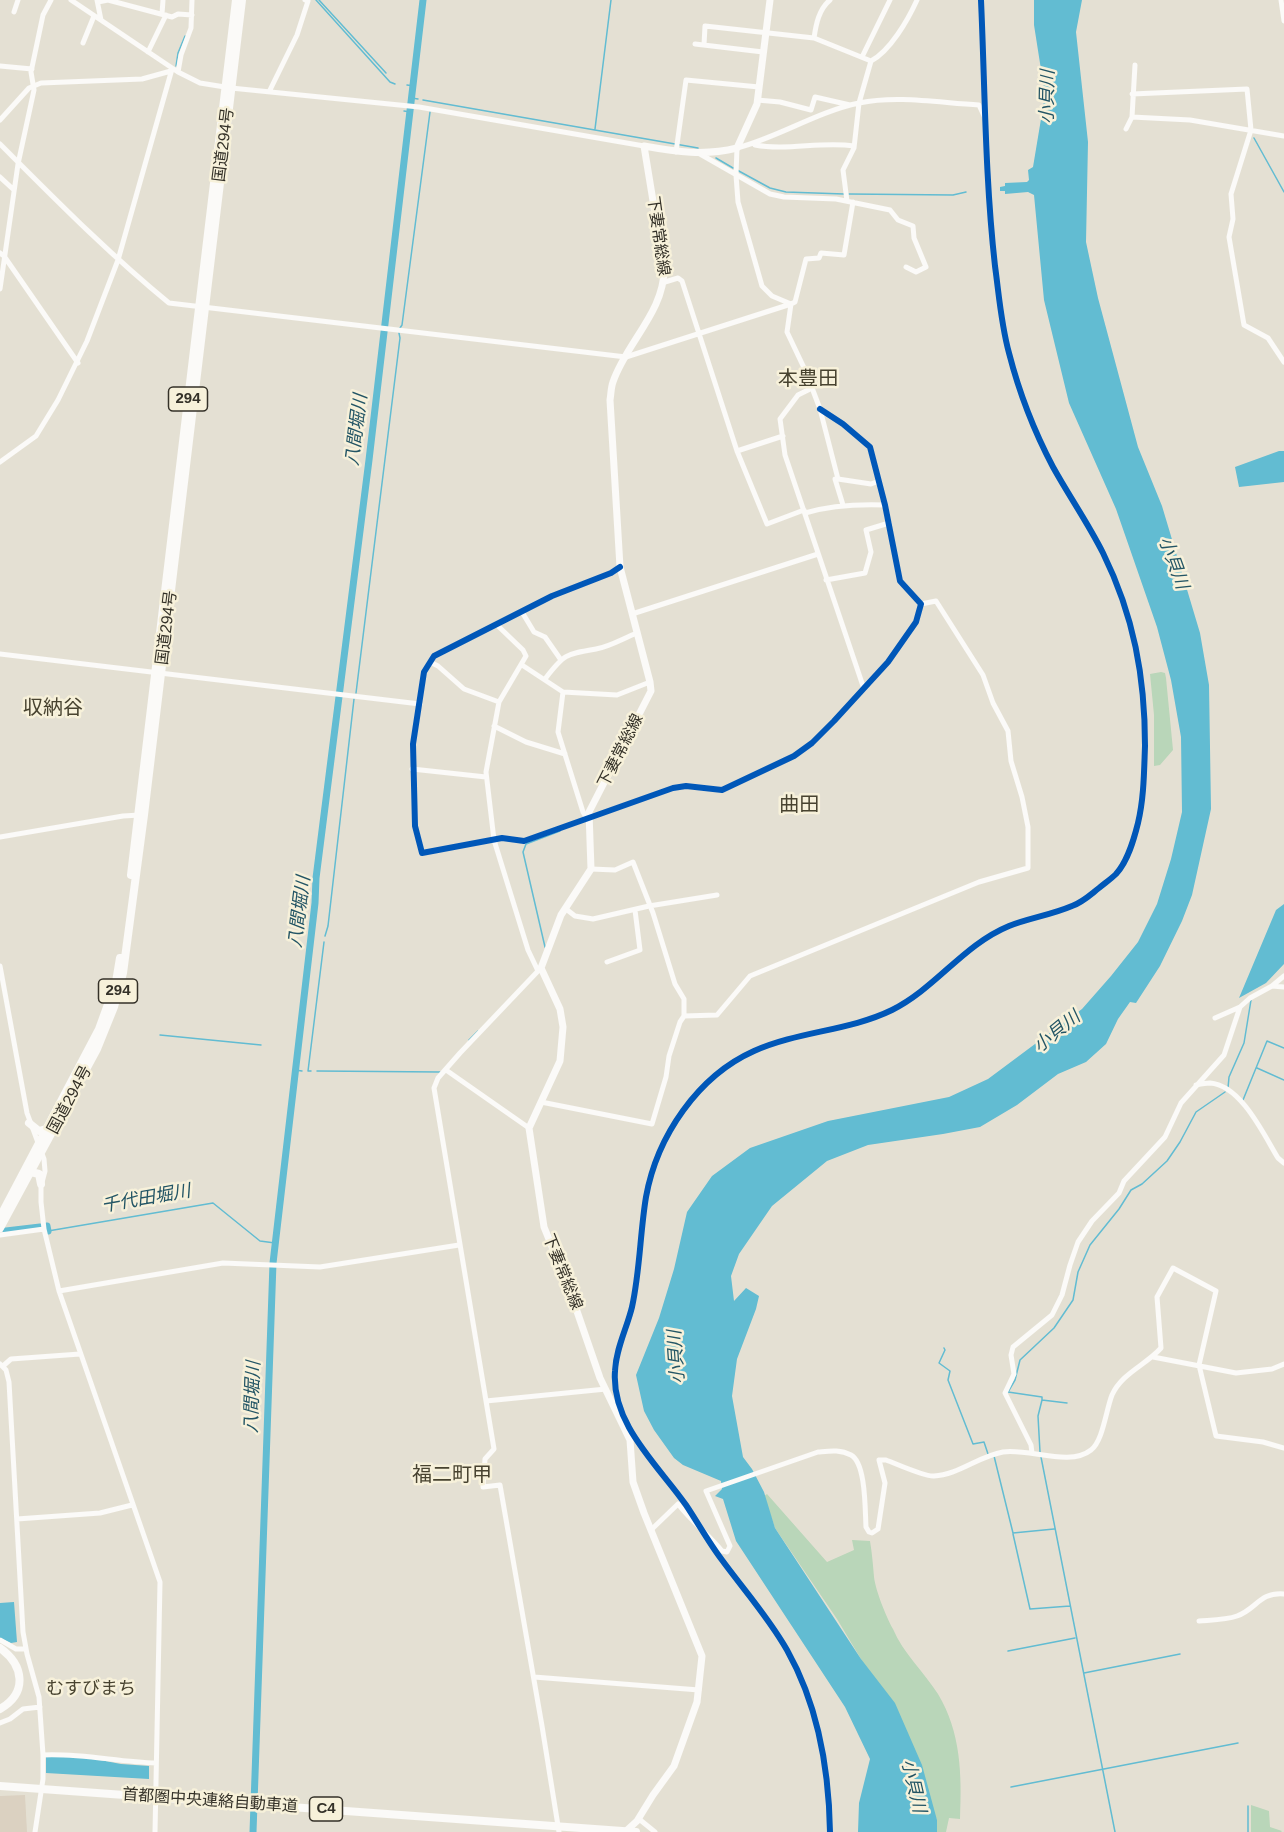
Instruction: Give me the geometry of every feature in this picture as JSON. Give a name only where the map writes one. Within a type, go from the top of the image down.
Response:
[{"type":"highway","name":"国道294号","points":[[0,1217],[97,1049],[114,1006],[123,973],[228,88],[236,0]]},
{"type":"highway","name":"国道294号","points":[[228,88],[242,0]]},
{"type":"highway","name":"国道294号","points":[[0,1228],[31,1172],[46,1129],[99,1029],[116,982],[141,815]]},
{"type":"highway","points":[[29,1123],[39,1131],[46,1129]]},
{"type":"highway","points":[[31,1172],[39,1174],[41,1184]]},
{"type":"highway","points":[[0,1648],[11,1656],[16,1664],[20,1680],[15,1696],[9,1704],[0,1707]]},
{"type":"highway","points":[[0,1654],[12,1665],[15,1680],[13,1692],[0,1707]]},
{"type":"highway","name":"首都圏中央連絡自動車道","points":[[0,1785],[636,1832]]},
{"type":"main road","points":[[644,146],[677,146],[699,154],[737,148],[758,100],[770,0]]},
{"type":"main road","name":"下妻常総線","points":[[591,869],[588,818],[590,812],[651,691],[620,567],[610,400],[612,382],[659,298],[665,282],[644,146]]},
{"type":"main road","points":[[529,1128],[560,1061],[563,1027],[560,1008],[540,971],[561,915],[591,869]]},
{"type":"main road","name":"下妻常総線","points":[[529,1128],[547,1238],[570,1291],[606,1389],[630,1440],[633,1482],[701,1650],[700,1690],[674,1766],[652,1794],[639,1818],[625,1832]]},
{"type":"street","points":[[14,12],[18,0]]},
{"type":"street","points":[[0,289],[2,255],[33,86],[32,69],[43,15],[51,0]]},
{"type":"street","points":[[71,0],[174,71],[200,83],[228,88],[419,107],[644,146]]},
{"type":"street","points":[[101,20],[97,1],[108,0],[164,15],[192,15]]},
{"type":"street","points":[[148,52],[164,15],[163,0]]},
{"type":"street","points":[[0,462],[36,436],[78,363],[118,260],[174,71],[191,28],[192,0]]},
{"type":"street","points":[[268,92],[297,35],[308,1],[305,0]]},
{"type":"street","points":[[814,38],[817,21],[824,5],[830,0]]},
{"type":"street","points":[[862,57],[890,0]]},
{"type":"street","points":[[0,144],[118,260],[169,303],[626,357],[791,304],[795,302],[806,259],[819,258],[821,253],[844,255],[849,200],[843,170],[854,146],[855,104],[871,61],[883,54],[909,17],[917,0]]},
{"type":"street","points":[[1281,0],[1284,21]]},
{"type":"street","points":[[83,43],[94,16]]},
{"type":"street","points":[[704,45],[705,26],[814,38],[871,61]]},
{"type":"street","points":[[695,44],[763,52]]},
{"type":"street","points":[[1126,129],[1132,117],[1135,65]]},
{"type":"street","points":[[0,66],[32,69]]},
{"type":"street","points":[[0,120],[20,97],[33,86],[41,83],[142,78],[174,71]]},
{"type":"street","points":[[677,146],[686,80],[759,87]]},
{"type":"street","points":[[1132,94],[1247,89],[1251,130],[1231,194],[1233,219],[1229,237],[1244,325],[1268,338],[1284,362]]},
{"type":"street","points":[[758,100],[780,102],[811,110],[815,97],[855,104]]},
{"type":"street","points":[[791,304],[772,296],[762,286],[740,211],[736,174],[737,148],[754,144],[807,120],[855,104],[896,100],[979,105],[985,118]]},
{"type":"street","points":[[1132,117],[1190,120],[1284,136]]},
{"type":"street","points":[[754,144],[756,146],[835,143],[854,146]]},
{"type":"street","points":[[699,154],[776,196],[849,200],[887,208],[898,220],[913,226],[914,238],[926,267],[916,272],[906,267]]},
{"type":"street","points":[[0,177],[14,190]]},
{"type":"street","points":[[2,255],[78,363]]},
{"type":"street","points":[[665,282],[678,278],[681,281],[737,451],[767,524],[804,512],[843,505],[885,505]]},
{"type":"street","points":[[791,304],[787,332],[820,409],[838,479]]},
{"type":"street","points":[[812,388],[798,395],[780,418],[785,455],[864,689]]},
{"type":"street","points":[[620,567],[611,573],[552,596],[434,656],[424,672],[413,744],[414,826],[422,853],[502,838],[524,841],[673,788],[686,786],[722,790],[794,756],[812,743],[864,689],[902,643],[920,613],[921,604],[900,581],[885,505],[870,447],[843,424],[820,409]]},
{"type":"street","points":[[737,451],[783,436]]},
{"type":"street","points":[[838,479],[835,479],[843,505]]},
{"type":"street","points":[[838,479],[871,484],[879,481]]},
{"type":"street","points":[[826,580],[865,573],[871,552],[866,530],[889,523]]},
{"type":"street","points":[[632,614],[818,554]]},
{"type":"street","points":[[684,1016],[717,1015],[750,976],[980,882],[1028,868],[1028,827],[1011,761],[1008,731],[993,703],[983,675],[936,601],[921,604]]},
{"type":"street","points":[[522,612],[534,633],[545,637],[561,660]]},
{"type":"street","points":[[497,625],[523,650],[526,656],[499,702],[486,777],[494,840],[528,950],[540,971],[476,1035],[438,1078],[434,1088],[494,1449],[485,1459],[483,1487],[500,1485],[559,1832]]},
{"type":"street","points":[[545,679],[561,660],[579,650],[595,649],[637,633]]},
{"type":"street","points":[[0,654],[420,704]]},
{"type":"street","points":[[430,662],[438,666],[464,689],[499,702]]},
{"type":"street","points":[[522,665],[563,692],[617,695],[650,682]]},
{"type":"street","points":[[563,692],[558,732],[583,812],[588,818]]},
{"type":"street","points":[[494,726],[526,742],[565,754]]},
{"type":"street","points":[[412,769],[486,777]]},
{"type":"street","points":[[0,837],[141,815]]},
{"type":"street","points":[[541,1102],[652,1124],[661,1098],[669,1056],[684,1016],[684,999],[675,984],[633,862],[615,870],[591,869]]},
{"type":"street","points":[[566,909],[575,916],[593,919],[650,906],[717,895]]},
{"type":"street","points":[[607,962],[640,950],[635,910]]},
{"type":"street","points":[[0,966],[29,1123],[45,1165],[41,1184],[41,1202],[44,1229],[59,1291],[160,1582],[154,1832]]},
{"type":"street","points":[[1215,1018],[1240,1007],[1284,976]]},
{"type":"street","points":[[1272,986],[1284,987]]},
{"type":"street","points":[[1032,1453],[1005,1393],[1014,1374],[1011,1355],[1013,1347],[1052,1315],[1062,1295],[1078,1242],[1092,1221],[1119,1193],[1124,1181],[1161,1142],[1181,1103],[1224,1055],[1240,1007]]},
{"type":"street","points":[[446,1070],[529,1128]]},
{"type":"street","points":[[1196,1085],[1210,1083],[1222,1086],[1241,1100],[1278,1158],[1284,1163]]},
{"type":"street","points":[[0,1235],[44,1229]]},
{"type":"street","points":[[59,1291],[223,1263],[320,1267],[459,1245]]},
{"type":"street","points":[[652,1529],[678,1504],[722,1551],[727,1552],[730,1546],[706,1491],[818,1452],[836,1450],[851,1455],[860,1465],[866,1527],[868,1532],[872,1533],[878,1529],[885,1484],[885,1476],[879,1460],[886,1460],[933,1476],[1003,1452],[1082,1456],[1098,1443],[1113,1394],[1127,1376],[1153,1357],[1161,1348],[1157,1297],[1173,1268],[1216,1292],[1199,1365],[1216,1436],[1263,1442],[1284,1448]]},
{"type":"street","points":[[35,1832],[43,1779],[40,1707],[37,1686],[26,1649],[9,1382],[8,1375],[1,1365],[10,1359],[80,1354]]},
{"type":"street","points":[[1153,1357],[1236,1373],[1272,1369],[1284,1364]]},
{"type":"street","points":[[486,1401],[606,1389]]},
{"type":"street","points":[[17,1519],[100,1513],[132,1505]]},
{"type":"street","points":[[1199,1621],[1234,1617],[1245,1612],[1268,1594],[1284,1594]]},
{"type":"street","points":[[0,1640],[13,1648],[26,1649]]},
{"type":"street","points":[[534,1677],[700,1690]]},
{"type":"street","points":[[0,1723],[10,1719],[23,1708],[40,1707]]},
{"type":"street","points":[[43,1755],[74,1754],[116,1761],[156,1763]]},
{"type":"street","points":[[639,1818],[655,1832]]},
{"type":"shaded area","points":[[25,1795],[27,1832],[0,1832],[0,1796]]},
{"type":"green space","points":[[1165,673],[1166,678],[1173,750],[1160,765],[1154,766],[1154,715],[1150,674]]},
{"type":"green space","points":[[767,1494],[827,1562],[854,1550],[852,1540],[870,1541],[875,1583],[884,1611],[902,1646],[946,1708],[956,1739],[961,1786],[960,1819],[949,1818],[946,1832],[937,1832],[937,1820],[861,1659],[837,1619],[775,1528],[764,1496]]},
{"type":"green space","points":[[1251,1805],[1269,1811],[1270,1827],[1282,1831],[1251,1832]]},
{"type":"water","name":"小貝川","points":[[1034,0],[1082,0],[1076,32],[1088,142],[1086,242],[1098,298],[1138,447],[1162,506],[1200,633],[1209,685],[1211,809],[1192,895],[1182,921],[1160,966],[1136,1003],[1130,1002],[1118,1019],[1106,1044],[1086,1062],[1058,1074],[1017,1105],[980,1127],[868,1145],[827,1161],[772,1206],[739,1254],[731,1276],[734,1301],[746,1288],[759,1296],[737,1359],[732,1396],[743,1457],[764,1492],[775,1528],[861,1659],[895,1703],[922,1765],[937,1820],[937,1832],[858,1832],[859,1803],[870,1759],[845,1707],[736,1541],[723,1499],[715,1496],[722,1489],[721,1481],[683,1465],[674,1458],[644,1411],[636,1375],[659,1318],[674,1269],[687,1212],[712,1176],[750,1148],[828,1121],[949,1097],[988,1079],[1082,1009],[1111,976],[1138,942],[1157,904],[1171,859],[1182,812],[1181,737],[1171,680],[1157,627],[1116,509],[1069,403],[1044,300],[1034,195],[1028,192],[1005,194],[1005,191],[1000,191],[1000,187],[1005,186],[1005,183],[1027,182],[1029,180],[1028,170],[1033,167],[1045,95],[1034,25]]},
{"type":"water","points":[[1284,451],[1284,482],[1239,487],[1235,467]]},
{"type":"water","points":[[1284,904],[1284,964],[1266,983],[1239,998],[1276,910]]},
{"type":"water","points":[[14,1602],[17,1642],[11,1643],[0,1638],[0,1603]]},
{"type":"water","points":[[46,1757],[84,1757],[121,1764],[149,1766],[149,1779],[46,1773]]},
{"type":"waterway","points":[[316,0],[390,82],[395,84]]},
{"type":"waterway","points":[[319,0],[386,73]]},
{"type":"waterway","name":"八間堀川","points":[[253,1832],[273,1263],[316,878],[369,460],[423,0]]},
{"type":"waterway","points":[[595,129],[611,0]]},
{"type":"waterway","points":[[176,66],[178,53],[185,36]]},
{"type":"waterway","name":"八間堀川","points":[[407,85],[414,86]]},
{"type":"waterway","name":"八間堀川","points":[[412,98],[418,99]]},
{"type":"waterway","points":[[423,100],[698,148]]},
{"type":"waterway","name":"八間堀川","points":[[404,111],[410,112]]},
{"type":"waterway","points":[[400,328],[430,112]]},
{"type":"waterway","points":[[1254,138],[1284,192]]},
{"type":"waterway","points":[[716,158],[733,168]]},
{"type":"waterway","points":[[737,170],[770,188],[786,192],[844,194]]},
{"type":"waterway","points":[[849,194],[953,195],[966,192]]},
{"type":"waterway","points":[[356,693],[399,333]]},
{"type":"waterway","points":[[325,936],[354,699]]},
{"type":"waterway","points":[[545,947],[523,852],[526,844],[560,831]]},
{"type":"waterway","points":[[311,1071],[308,1071],[324,942]]},
{"type":"waterway","points":[[1228,1088],[1229,1077],[1244,1043],[1251,1000]]},
{"type":"waterway","points":[[469,1040],[478,1031]]},
{"type":"waterway","points":[[160,1035],[261,1045]]},
{"type":"waterway","points":[[1243,1100],[1267,1041],[1284,1048]]},
{"type":"waterway","points":[[1257,1068],[1284,1080]]},
{"type":"waterway","name":"八間堀川","points":[[295,1070],[302,1071]]},
{"type":"waterway","points":[[317,1071],[440,1072]]},
{"type":"waterway","points":[[1042,1400],[1042,1397],[1008,1392],[1015,1380],[1020,1360],[1054,1328],[1073,1300],[1078,1272],[1090,1245],[1131,1190],[1142,1184],[1167,1161],[1196,1112],[1225,1092]]},
{"type":"waterway","name":"千代田堀川","points":[[48,1231],[213,1203],[260,1241],[275,1243]]},
{"type":"waterway","name":"千代田堀川","points":[[47,1226],[48,1231]]},
{"type":"waterway","name":"千代田堀川","points":[[6,1231],[40,1227]]},
{"type":"waterway","points":[[944,1348],[939,1363],[950,1371],[948,1380],[973,1444],[984,1442],[988,1454]]},
{"type":"waterway","points":[[1040,1452],[1038,1416],[1042,1400],[1067,1403]]},
{"type":"waterway","points":[[994,1456],[1013,1533],[1054,1529]]},
{"type":"waterway","points":[[1041,1457],[1115,1832]]},
{"type":"waterway","points":[[1013,1534],[1030,1609],[1070,1606]]},
{"type":"waterway","points":[[1008,1651],[1075,1638]]},
{"type":"waterway","points":[[1084,1673],[1180,1654]]},
{"type":"waterway","points":[[1011,1787],[1238,1743]]},
{"type":"waterway","points":[[1248,1806],[1248,1832]]},
{"type":"cycle path","points":[[830,1832],[827,1785],[820,1738],[798,1671],[772,1627],[717,1553],[686,1505],[638,1443],[620,1409],[615,1371],[617,1354],[635,1293],[644,1211],[652,1174],[670,1131],[698,1092],[734,1062],[754,1051],[788,1039],[876,1017],[892,1010],[908,1001],[963,955],[993,934],[1017,923],[1056,912],[1080,902],[1112,878],[1120,869],[1130,850],[1136,829],[1141,804],[1145,746],[1140,671],[1130,624],[1123,600],[1103,553],[1053,467],[1033,425],[1017,382],[1000,310],[989,199],[981,0]]},
{"type":"cycle path","points":[[620,567],[611,573],[552,596],[434,656],[424,672],[413,744],[415,826],[422,853],[502,838],[524,841],[673,788],[686,786],[722,790],[794,756],[812,743],[888,662],[916,622],[921,604],[900,581],[885,505],[870,447],[843,424],[820,409]]},
{"type":"district","name":"本豊田","points":[[808,379]]},
{"type":"district","name":"収納谷","points":[[53,708]]},
{"type":"district","name":"曲田","points":[[799,805]]},
{"type":"district","name":"福二町甲","points":[[452,1475]]},
{"type":"district","name":"むすびまち","points":[[91,1689]]}]
